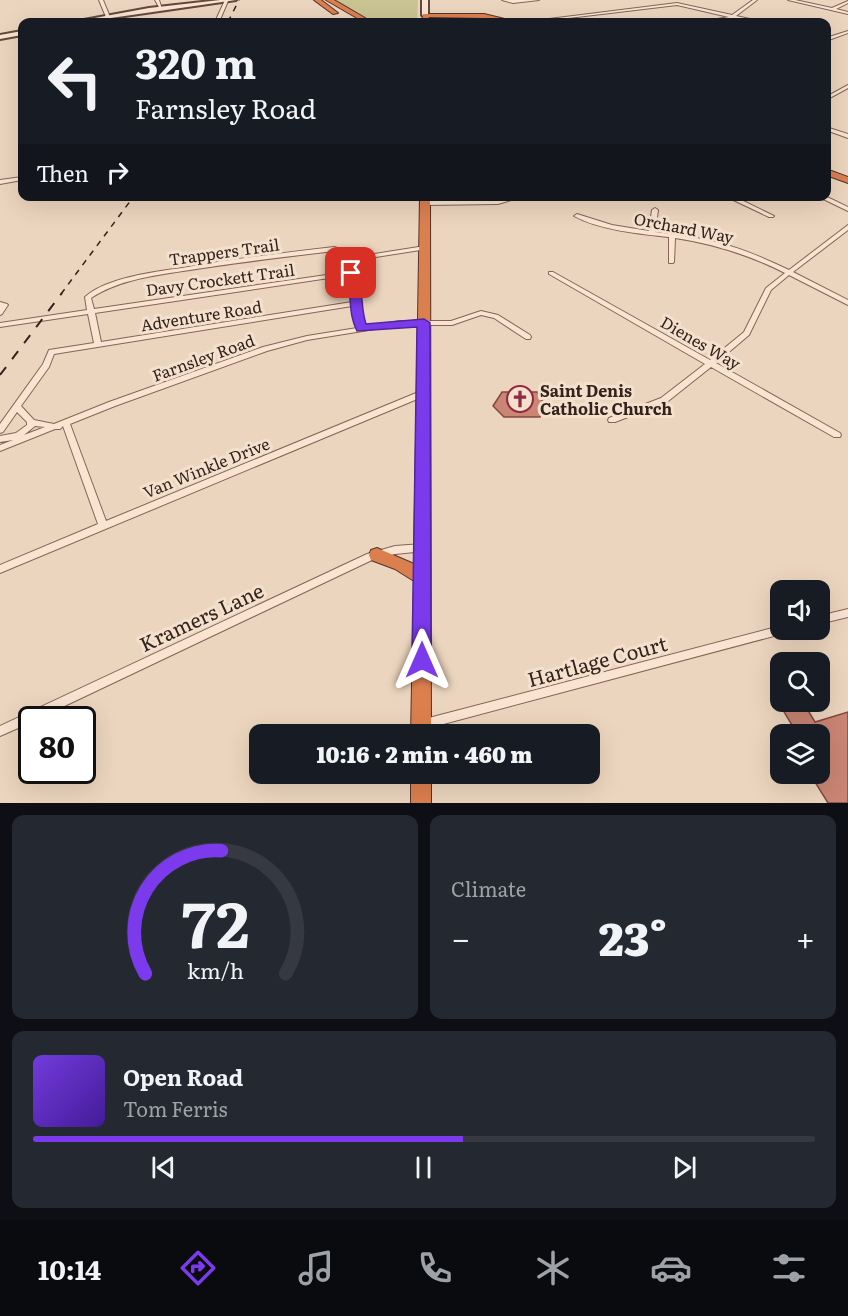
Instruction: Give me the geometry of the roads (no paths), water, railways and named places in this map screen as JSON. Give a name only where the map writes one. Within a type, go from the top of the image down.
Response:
[{"type":"highway","points":[[317,0],[359,18]]},
{"type":"highway","points":[[327,3],[337,18]]},
{"type":"highway","points":[[327,3],[348,18]]},
{"type":"highway","points":[[445,18],[484,16],[494,18]]},
{"type":"highway","points":[[831,174],[848,180]]},
{"type":"highway","points":[[831,181],[848,188]]},
{"type":"highway","points":[[421,724],[425,201]]},
{"type":"highway","points":[[377,555],[401,564],[422,578]]},
{"type":"highway","points":[[421,784],[421,803]]},
{"type":"street","points":[[101,0],[106,18]]},
{"type":"street","points":[[157,0],[161,8]]},
{"type":"street","points":[[116,18],[161,8],[233,0]]},
{"type":"street","points":[[425,0],[425,18]]},
{"type":"street","points":[[506,1],[537,0]]},
{"type":"street","points":[[724,18],[733,16],[754,0]]},
{"type":"street","points":[[790,0],[848,13]]},
{"type":"street","points":[[220,18],[226,1]]},
{"type":"street","points":[[833,9],[848,2]]},
{"type":"street","points":[[560,18],[674,4],[741,18]]},
{"type":"street","points":[[831,38],[848,33]]},
{"type":"street","points":[[0,37],[18,34]]},
{"type":"street","points":[[831,96],[848,86]]},
{"type":"street","points":[[831,130],[848,136]]},
{"type":"street","points":[[0,182],[18,180]]},
{"type":"street","points":[[462,201],[502,201]]},
{"type":"street","points":[[738,201],[771,216]]},
{"type":"street","points":[[831,201],[848,208]]},
{"type":"street","points":[[652,234],[655,210]]},
{"type":"street","name":"Orchard Way","points":[[578,216],[614,228],[731,248],[848,303]]},
{"type":"street","points":[[612,420],[664,400],[711,363],[747,333],[768,289],[848,227]]},
{"type":"street","points":[[671,262],[672,237]]},
{"type":"street","points":[[361,328],[355,304],[355,284],[346,260],[425,248]]},
{"type":"street","name":"Trappers Trail","points":[[92,312],[88,297],[99,290],[145,276],[334,249],[341,249],[346,260]]},
{"type":"street","name":"Davy Crockett Trail","points":[[0,325],[351,273]]},
{"type":"street","name":"Dienes Way","points":[[551,273],[837,435]]},
{"type":"street","points":[[0,313],[2,304]]},
{"type":"street","name":"Adventure Road","points":[[16,407],[46,365],[51,352],[355,304]]},
{"type":"street","points":[[92,312],[98,345]]},
{"type":"street","name":"Farnsley Road","points":[[0,448],[62,426],[112,404],[265,349],[307,338],[361,328],[452,323],[472,314],[486,313],[528,337]]},
{"type":"street","name":"Van Winkle Drive","points":[[0,569],[424,393]]},
{"type":"street","points":[[0,430],[16,407],[31,422],[62,426],[103,526]]},
{"type":"street","points":[[0,439],[9,439],[25,433],[32,426],[31,422]]},
{"type":"street","name":"Kramers Lane","points":[[0,731],[377,555],[422,548]]},
{"type":"street","points":[[830,617],[848,613]]},
{"type":"street","name":"Hartlage Court","points":[[443,724],[770,633]]},
{"type":"railway","points":[[230,18],[239,0]]},
{"type":"railway","points":[[61,294],[130,201]]},
{"type":"railway","points":[[0,375],[62,293]]},
{"type":"place","name":"Saint Denis Catholic Church","points":[[520,399]]}]
